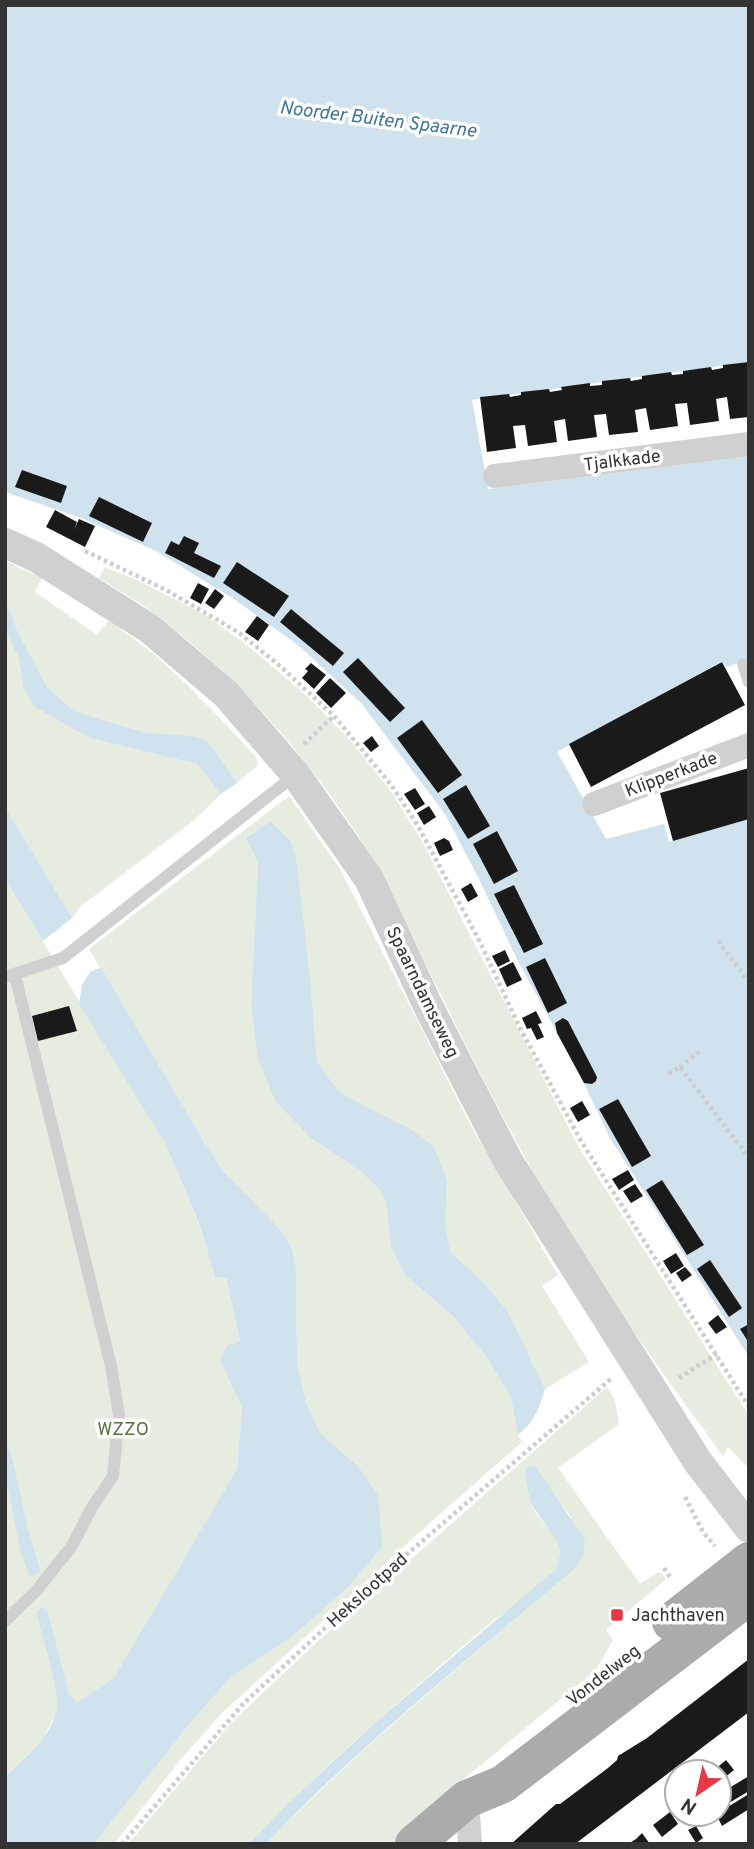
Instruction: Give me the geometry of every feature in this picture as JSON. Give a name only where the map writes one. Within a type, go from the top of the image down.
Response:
[{"type":"main road","name":"Vondelweg","points":[[414,1844],[467,1799],[487,1767],[749,1561]]},
{"type":"main road","name":"Vondelweg","points":[[467,1799],[503,1784],[749,1595]]},
{"type":"street","name":"Tjalkkade","points":[[495,476],[749,444]]},
{"type":"street","name":"Spaarndamseweg","points":[[5,543],[36,557],[150,629],[226,694],[290,769],[369,879],[430,1010],[508,1161],[698,1462],[749,1528]]},
{"type":"street","name":"Klipperkade","points":[[594,803],[749,744]]},
{"type":"street","points":[[467,1799],[470,1844]]},
{"type":"lane","points":[[743,664],[749,682]]},
{"type":"lane","points":[[5,1621],[36,1591],[72,1546],[92,1507],[113,1476],[119,1415],[111,1366],[10,976],[63,958],[290,769]]},
{"type":"path","points":[[104,560],[166,590],[238,632],[281,666],[334,716],[392,786],[418,826],[479,940],[520,1028],[581,1141],[749,1407]]},
{"type":"path","points":[[290,769],[334,716]]},
{"type":"path","points":[[718,941],[749,982]]},
{"type":"path","points":[[669,1074],[701,1050]]},
{"type":"path","points":[[680,1066],[749,1158]]},
{"type":"path","points":[[655,1394],[717,1354]]},
{"type":"path","name":"Hekslootpad","points":[[122,1844],[244,1703],[378,1578],[634,1360]]},
{"type":"green space","points":[[5,561],[42,578],[35,592],[97,635],[110,619],[150,651],[220,718],[256,757],[258,765],[237,783],[207,740],[192,736],[143,732],[74,711],[47,687],[17,630],[5,599]]},
{"type":"green space","points":[[105,567],[205,615],[247,645],[307,696],[350,740],[393,794],[423,843],[577,1144],[749,1416],[749,1469],[728,1447],[723,1456],[624,1318],[577,1247],[507,1125],[382,876],[343,813],[296,751],[243,692],[216,665],[159,617],[99,578]]},
{"type":"green space","points":[[5,629],[19,659],[23,687],[90,738],[197,764],[221,794],[193,821],[81,906],[72,918],[5,807]]},
{"type":"green space","points":[[289,796],[340,869],[469,1122],[558,1275],[542,1286],[589,1362],[545,1389],[507,1310],[484,1283],[449,1252],[445,1225],[447,1181],[411,1129],[340,1093],[317,1062],[311,987],[290,840],[269,821],[246,838],[258,863],[251,1003],[312,1139],[358,1169],[380,1190],[386,1202],[391,1248],[405,1275],[453,1316],[488,1359],[511,1398],[518,1435],[522,1442],[222,1713],[181,1759],[114,1844],[94,1844],[191,1722],[231,1677],[290,1638],[357,1465],[320,1433],[306,1402],[297,1362],[296,1271],[292,1248],[280,1229],[224,1172],[89,949]]},
{"type":"green space","name":"WZZO","points":[[5,879],[165,1143],[200,1227],[215,1277],[226,1278],[240,1341],[220,1361],[242,1407],[237,1469],[113,1679],[57,1712],[42,1740],[5,1777]]},
{"type":"green space","points":[[607,1387],[615,1400],[619,1424],[558,1468],[640,1584],[658,1572],[666,1579],[606,1630],[613,1640],[596,1670],[442,1797],[394,1844],[266,1844],[377,1738],[571,1572],[571,1517],[536,1467],[531,1466],[531,1504],[555,1537],[561,1551],[557,1567],[541,1585],[490,1623],[367,1730],[249,1844],[128,1844],[232,1722],[317,1642]]},
{"type":"water","name":"Noorder Buiten Spaarne","points":[[5,5],[749,5],[749,362],[472,400],[488,489],[749,456],[749,660],[726,667],[722,661],[557,752],[606,839],[664,824],[669,842],[749,819],[749,1357],[610,1138],[445,814],[361,703],[298,645],[234,599],[156,551],[81,518],[5,492]]},
{"type":"water","points":[[5,599],[17,630],[47,687],[74,711],[143,732],[192,736],[207,740],[237,783],[221,794],[197,764],[90,738],[35,707],[23,687],[19,659],[5,629]]},
{"type":"water","points":[[5,807],[72,918],[43,941],[5,879]]},
{"type":"water","points":[[270,821],[290,840],[296,858],[317,1062],[340,1093],[411,1129],[434,1147],[447,1181],[445,1225],[450,1252],[484,1283],[507,1310],[545,1389],[532,1420],[518,1435],[511,1398],[488,1359],[453,1316],[405,1275],[391,1248],[386,1202],[380,1190],[358,1169],[312,1139],[276,1102],[258,1059],[251,1003],[258,863],[246,838]]},
{"type":"water","points":[[101,968],[224,1172],[280,1229],[292,1248],[296,1271],[297,1362],[306,1402],[320,1433],[357,1465],[378,1495],[382,1547],[349,1586],[290,1638],[231,1677],[191,1722],[94,1844],[5,1844],[5,1777],[41,1740],[56,1713],[54,1679],[36,1611],[47,1609],[69,1694],[77,1702],[113,1679],[237,1469],[242,1407],[220,1361],[227,1346],[240,1341],[226,1278],[215,1277],[200,1226],[165,1143],[79,1004],[82,985],[91,971]]},
{"type":"water","points":[[5,1435],[40,1572],[34,1576],[29,1575],[21,1552],[5,1475]]},
{"type":"water","points":[[536,1467],[585,1540],[583,1557],[571,1572],[376,1738],[266,1844],[249,1844],[285,1806],[376,1722],[556,1569],[561,1552],[558,1543],[531,1504],[525,1475],[526,1468]]},
{"type":"building","points":[[749,362],[749,417],[730,419],[727,397],[716,399],[719,421],[690,425],[687,403],[675,404],[678,426],[650,430],[646,408],[635,410],[638,432],[609,435],[606,414],[594,415],[597,437],[568,441],[565,419],[554,421],[557,442],[528,446],[525,425],[513,426],[516,448],[487,452],[480,397],[509,394],[510,397],[521,395],[521,392],[549,389],[550,392],[562,390],[561,387],[590,383],[590,386],[602,385],[602,381],[630,378],[631,381],[642,379],[642,376],[671,372],[672,375],[683,374],[683,371],[711,367],[712,370],[723,368],[723,365]]},
{"type":"building","points":[[22,470],[67,486],[61,503],[15,487]]},
{"type":"building","points":[[99,497],[152,523],[143,542],[89,516]]},
{"type":"building","points":[[55,510],[77,522],[74,530],[79,519],[95,526],[85,547],[46,527]]},
{"type":"building","points":[[184,536],[199,543],[194,553],[221,566],[214,578],[165,553],[171,541],[179,545]]},
{"type":"building","points":[[237,562],[289,596],[274,617],[223,583]]},
{"type":"building","points":[[198,583],[209,589],[201,604],[190,598]]},
{"type":"building","points":[[215,589],[224,596],[214,609],[205,603]]},
{"type":"building","points":[[291,609],[344,653],[333,666],[280,622]]},
{"type":"building","points":[[257,616],[269,625],[258,641],[245,632]]},
{"type":"building","points":[[358,658],[405,708],[390,722],[343,672]]},
{"type":"building","points":[[722,662],[745,705],[591,787],[569,744]]},
{"type":"building","points":[[311,663],[326,675],[314,689],[302,678]]},
{"type":"building","points":[[330,678],[346,693],[331,708],[316,693]]},
{"type":"building","points":[[422,720],[462,775],[438,793],[397,738]]},
{"type":"building","points":[[372,736],[379,746],[371,752],[363,743]]},
{"type":"building","points":[[749,768],[749,819],[673,841],[660,793]]},
{"type":"building","points":[[466,785],[490,826],[468,839],[443,799]]},
{"type":"building","points":[[415,788],[425,804],[415,810],[404,794]]},
{"type":"building","points":[[429,806],[436,817],[424,825],[417,813]]},
{"type":"building","points":[[497,831],[518,871],[494,884],[473,844]]},
{"type":"building","points":[[444,838],[449,841],[453,850],[440,856],[434,843]]},
{"type":"building","points":[[471,883],[478,896],[468,902],[461,889]]},
{"type":"building","points":[[514,885],[543,944],[524,953],[494,894]]},
{"type":"building","points":[[505,950],[510,961],[498,967],[492,956]]},
{"type":"building","points":[[545,958],[567,1003],[548,1013],[526,967]]},
{"type":"building","points":[[513,962],[522,980],[507,987],[499,969]]},
{"type":"building","points":[[69,1006],[77,1031],[38,1041],[32,1016]]},
{"type":"building","points":[[536,1011],[542,1023],[538,1024],[544,1037],[537,1040],[522,1018]]},
{"type":"building","points":[[563,1018],[568,1021],[597,1077],[592,1084],[584,1083],[557,1033],[555,1023]]},
{"type":"building","points":[[618,1099],[651,1156],[632,1167],[599,1109]]},
{"type":"building","points":[[582,1101],[590,1115],[578,1122],[570,1108]]},
{"type":"building","points":[[628,1170],[634,1180],[619,1190],[612,1179]]},
{"type":"building","points":[[662,1180],[704,1245],[687,1255],[646,1190]]},
{"type":"building","points":[[635,1184],[643,1196],[631,1203],[623,1191]]},
{"type":"building","points":[[676,1253],[684,1266],[671,1274],[663,1261]]},
{"type":"building","points":[[710,1260],[742,1308],[729,1317],[697,1269]]},
{"type":"building","points":[[685,1267],[692,1275],[682,1282],[676,1273]]},
{"type":"building","points":[[718,1315],[727,1327],[716,1334],[708,1323]]},
{"type":"building","points":[[749,1324],[749,1343],[740,1329]]},
{"type":"building","points":[[749,1659],[749,1712],[688,1758],[663,1758],[663,1777],[575,1844],[511,1844],[556,1804],[560,1804],[608,1768],[618,1756],[647,1738]]},
{"type":"building","points":[[749,1776],[749,1791],[733,1801],[733,1786]]},
{"type":"building","points":[[749,1794],[749,1809],[733,1819],[733,1804]]},
{"type":"building","points":[[663,1817],[663,1828],[673,1828],[662,1837],[653,1825]]},
{"type":"building","points":[[697,1828],[703,1838],[696,1843],[688,1830]]},
{"type":"building","points":[[642,1833],[650,1844],[628,1844],[636,1839]]},
{"type":"place","name":"Jachthaven","points":[[617,1615]]}]
